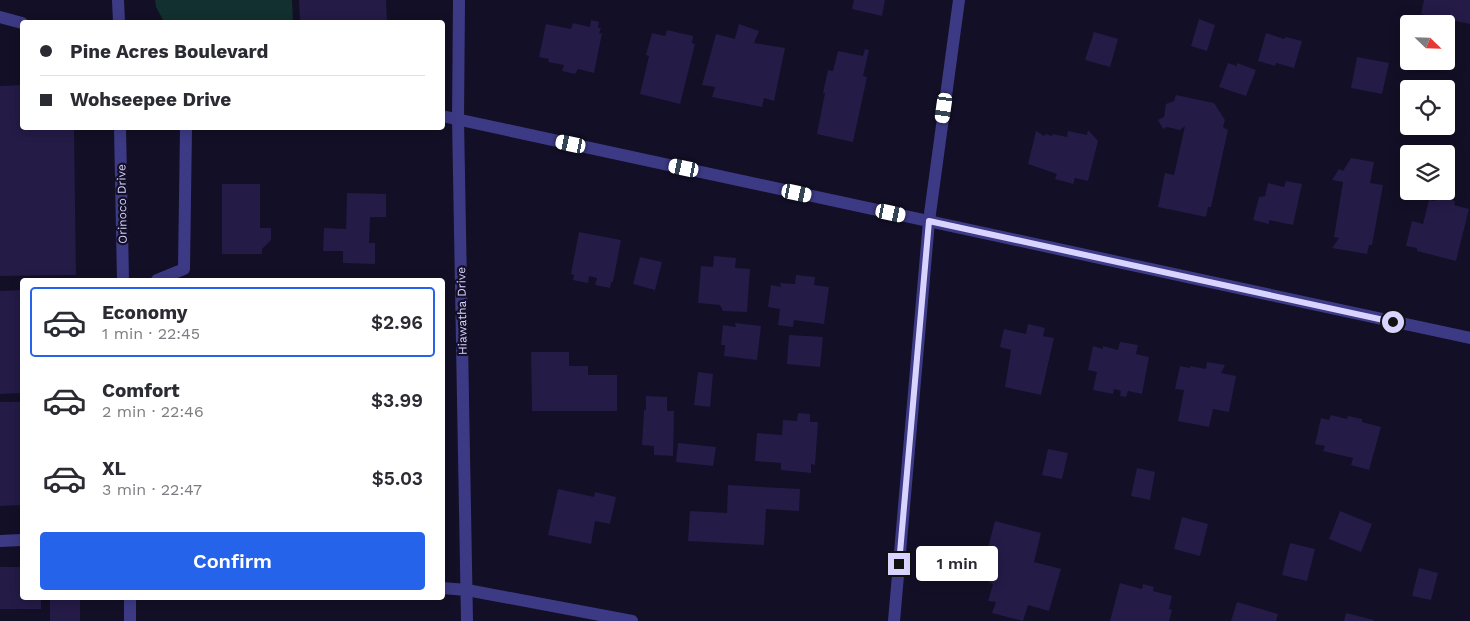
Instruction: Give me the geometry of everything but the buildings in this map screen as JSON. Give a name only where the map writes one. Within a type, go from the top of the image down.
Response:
[{"type":"street","points":[[118,0],[119,20]]},
{"type":"street","name":"Hiawatha Drive","points":[[459,0],[458,119],[467,621]]},
{"type":"street","points":[[894,621],[929,221],[959,0]]},
{"type":"street","points":[[0,17],[20,22]]},
{"type":"street","points":[[445,117],[1470,338]]},
{"type":"street","name":"Orinoco Drive","points":[[120,130],[123,278]]},
{"type":"street","points":[[162,278],[184,269],[186,130]]},
{"type":"street","points":[[0,541],[20,540]]},
{"type":"street","points":[[445,588],[467,590],[632,621]]},
{"type":"street","points":[[130,600],[130,621]]},
{"type":"green space","points":[[155,0],[292,0],[293,20],[163,20],[156,7]]},
{"type":"route","points":[[899,564],[929,221],[1393,322]]}]
